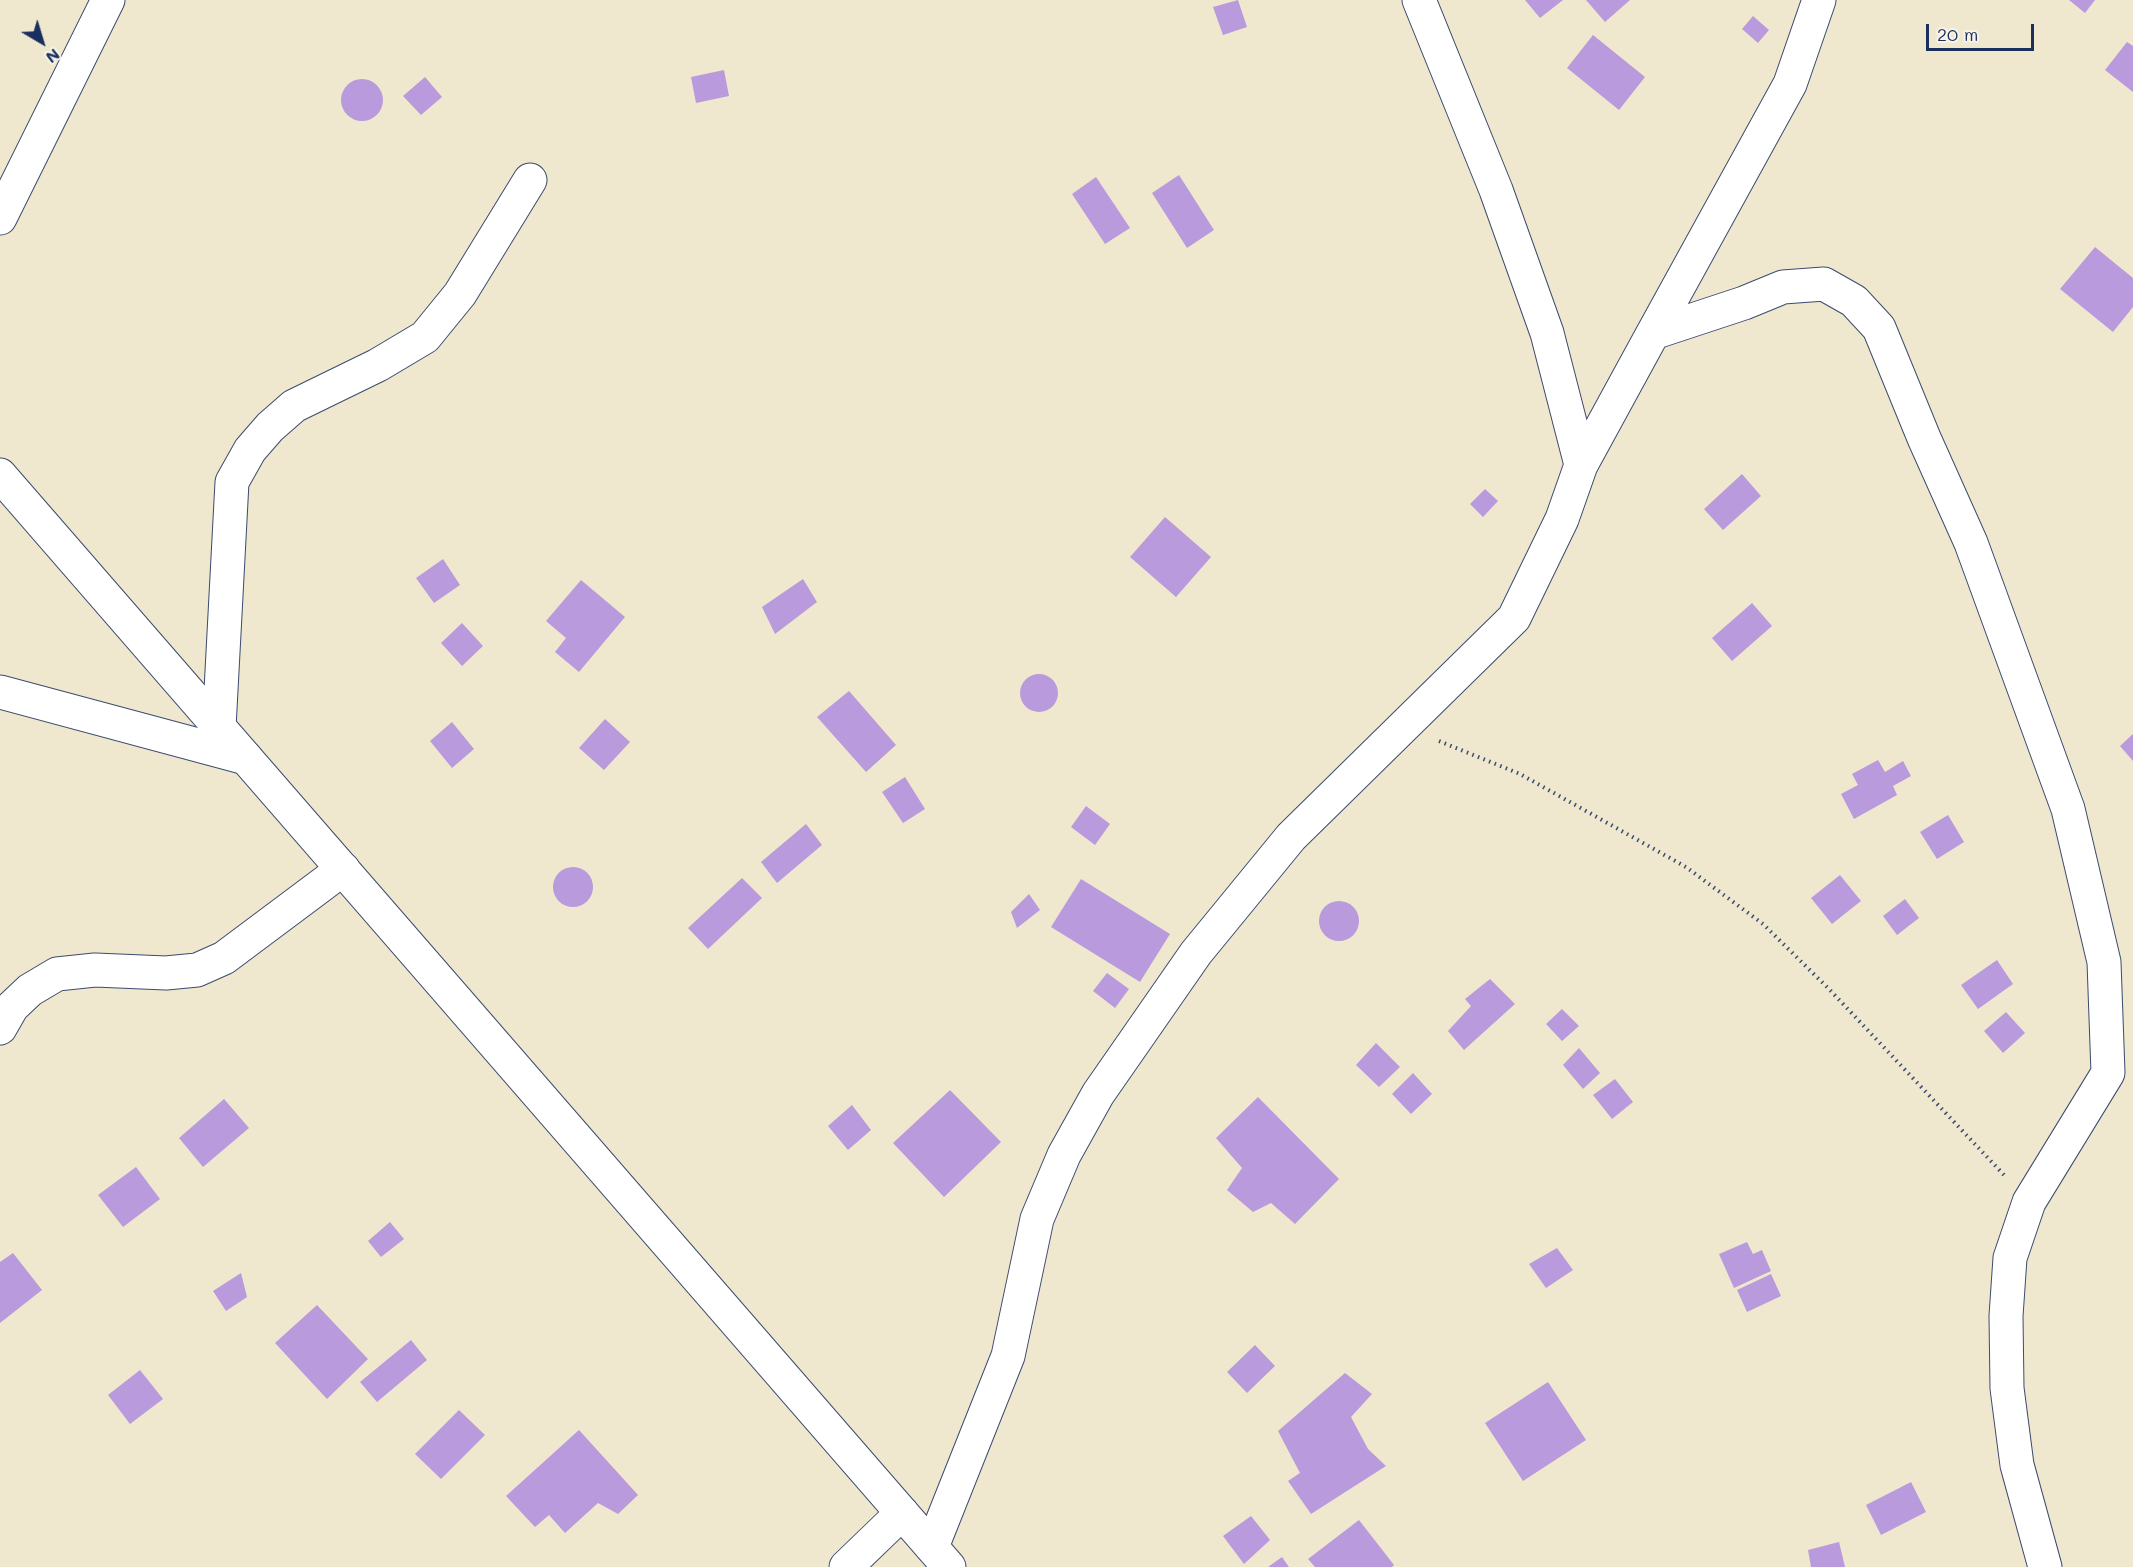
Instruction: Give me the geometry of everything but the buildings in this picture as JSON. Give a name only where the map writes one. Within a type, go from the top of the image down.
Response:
[{"type":"street","points":[[0,218],[108,0]]},
{"type":"street","points":[[1419,0],[1496,190],[1547,333],[1581,465]]},
{"type":"street","points":[[940,1557],[1008,1356],[1037,1219],[1064,1155],[1098,1095],[1196,953],[1291,837],[1514,618],[1562,519],[1581,465],[1790,84],[1819,0]]},
{"type":"street","points":[[219,728],[232,482],[250,450],[294,406],[378,365],[425,337],[460,294],[530,180]]},
{"type":"street","points":[[1653,333],[1744,303],[1783,287],[1824,284],[1854,301],[1879,328],[1924,438],[1971,543],[2068,809],[2104,962],[2121,1077],[2029,1202],[2010,1258],[2007,1388],[2017,1465],[2045,1567]]},
{"type":"street","points":[[0,475],[940,1557]]},
{"type":"street","points":[[0,692],[246,758]]},
{"type":"street","points":[[0,1028],[12,1007],[30,990],[57,974],[95,970],[166,974],[197,970],[224,958],[343,869]]},
{"type":"street","points":[[846,1567],[902,1513]]},
{"type":"path","points":[[1402,726],[1520,774],[1686,867],[1763,924],[1829,989],[2029,1202]]}]
